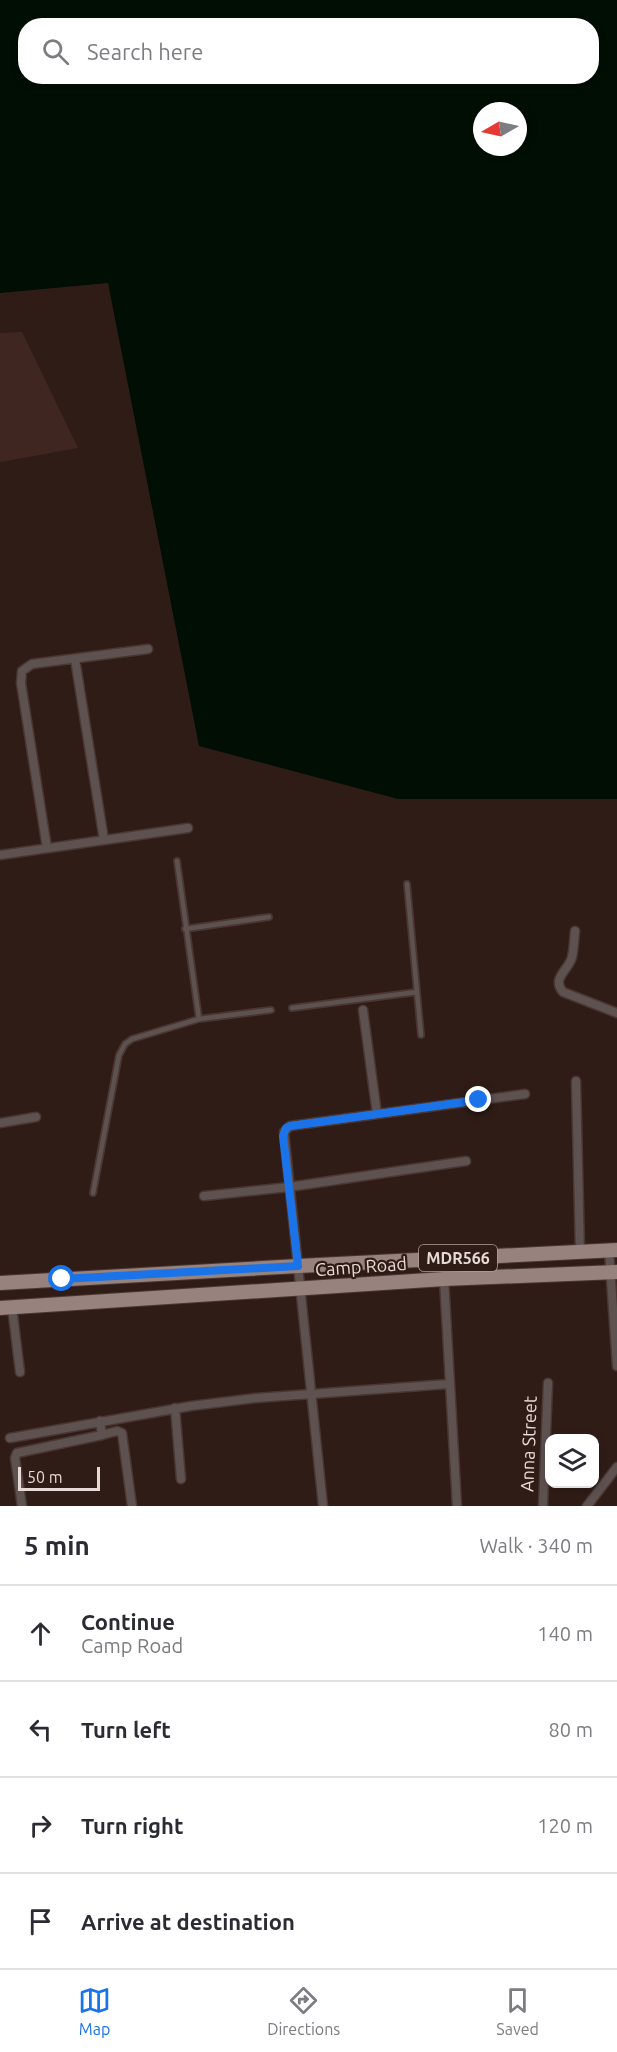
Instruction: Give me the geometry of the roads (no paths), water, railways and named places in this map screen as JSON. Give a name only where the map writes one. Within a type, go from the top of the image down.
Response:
[{"type":"main road","name":"Camp Road","points":[[0,1283],[613,1251]]},
{"type":"main road","name":"Camp Road","points":[[6,1308],[444,1279],[613,1272]]},
{"type":"street","points":[[47,848],[21,683],[22,671],[32,664],[148,650]]},
{"type":"street","points":[[75,659],[104,840]]},
{"type":"street","points":[[0,855],[188,828]]},
{"type":"street","points":[[575,931],[572,959],[563,970],[560,989],[617,1013]]},
{"type":"street","points":[[363,1010],[377,1114]]},
{"type":"street","points":[[576,1081],[580,1253]]},
{"type":"street","points":[[323,1506],[283,1136],[286,1128],[525,1094]]},
{"type":"street","points":[[0,1123],[36,1117]]},
{"type":"street","points":[[204,1196],[289,1187],[466,1161]]},
{"type":"street","points":[[613,1251],[617,1366]]},
{"type":"street","points":[[444,1279],[457,1506]]},
{"type":"street","points":[[6,1308],[20,1372]]},
{"type":"street","name":"Anna Street","points":[[543,1506],[548,1383]]},
{"type":"street","points":[[10,1438],[175,1408],[256,1398],[449,1384]]},
{"type":"street","points":[[175,1408],[182,1479]]},
{"type":"street","points":[[100,1421],[102,1435]]},
{"type":"street","points":[[22,1506],[15,1458],[18,1453],[117,1431],[122,1433],[132,1506]]},
{"type":"street","points":[[31,1435],[33,1448]]},
{"type":"street","points":[[587,1506],[617,1467]]},
{"type":"lane","points":[[177,861],[199,1019]]},
{"type":"lane","points":[[407,884],[421,1035]]},
{"type":"lane","points":[[185,929],[269,917]]},
{"type":"lane","points":[[292,1008],[417,992]]},
{"type":"lane","points":[[93,1193],[119,1055],[123,1047],[132,1039],[199,1019],[271,1010]]}]
